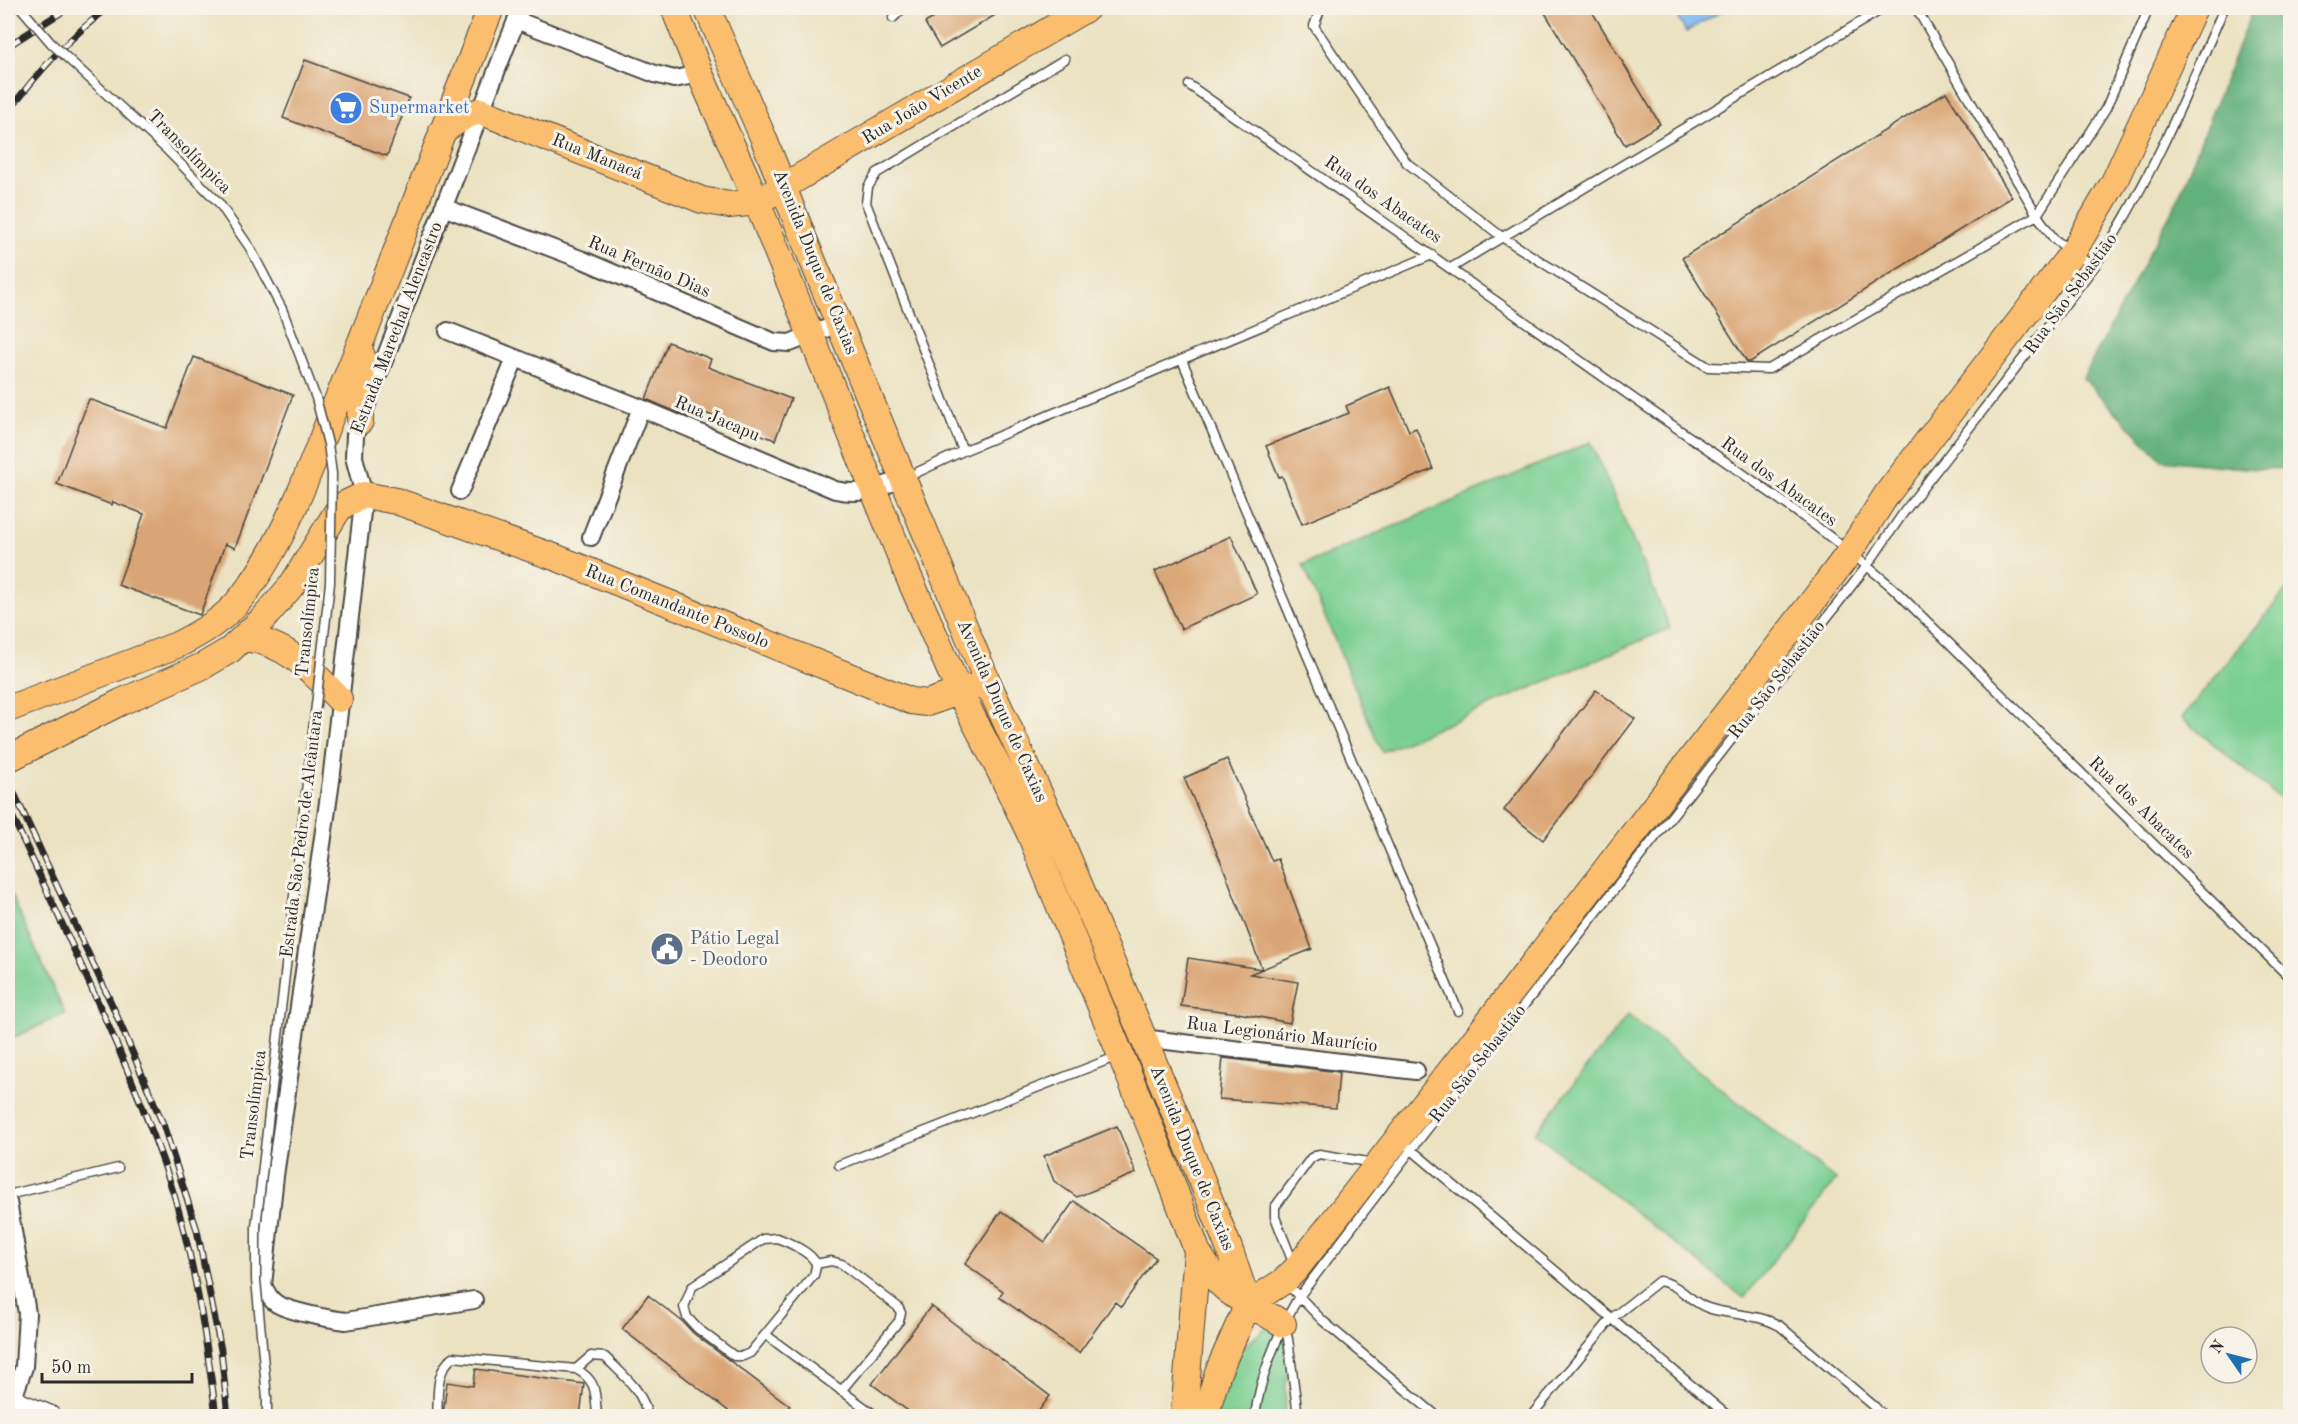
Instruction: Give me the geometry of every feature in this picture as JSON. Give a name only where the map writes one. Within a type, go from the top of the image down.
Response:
[{"type":"main road","name":"Estrada Marechal Alencastro","points":[[12,707],[177,645],[202,632],[234,607],[248,588],[297,499],[363,338],[491,8]]},
{"type":"main road","name":"Avenida Duque de Caxias","points":[[674,8],[700,74],[757,202],[908,575],[960,693],[1030,834],[1121,1055],[1197,1251],[1184,1416]]},
{"type":"main road","name":"Avenida Duque de Caxias","points":[[707,8],[784,187],[987,681],[1058,834],[1229,1248],[1248,1304]]},
{"type":"main road","name":"Rua João Vicente","points":[[757,202],[1087,8]]},
{"type":"main road","name":"Rua São Sebastião","points":[[1248,1304],[1293,1283],[1379,1163],[1405,1144],[1858,559],[1887,494],[2073,252],[2114,182],[2194,8]]},
{"type":"main road","points":[[442,131],[465,116],[480,111]]},
{"type":"main road","name":"Rua Manacá","points":[[480,111],[702,200],[729,205],[757,202]]},
{"type":"main road","points":[[360,421],[363,338]]},
{"type":"main road","points":[[8,759],[121,702],[203,666],[225,653],[264,618],[292,585],[338,510],[343,505],[364,495]]},
{"type":"main road","name":"Rua Comandante Possolo","points":[[364,495],[388,499],[557,558],[911,701],[927,703],[960,693],[987,681]]},
{"type":"main road","points":[[243,638],[261,640],[287,651],[318,677],[339,699]]},
{"type":"main road","points":[[1197,1251],[1216,1279],[1248,1304],[1283,1324]]},
{"type":"main road","points":[[1205,1416],[1218,1372],[1248,1304]]},
{"type":"street","points":[[518,14],[666,77],[683,79],[700,74]]},
{"type":"street","name":"Estrada Marechal Alencastro","points":[[364,495],[354,457],[355,435],[518,14]]},
{"type":"street","name":"Rua Fernão Dias","points":[[443,207],[583,260],[774,342],[790,343],[840,323]]},
{"type":"street","name":"Rua Jacapu","points":[[448,331],[641,408],[835,490],[853,494],[875,490],[904,478]]},
{"type":"street","points":[[460,491],[515,359]]},
{"type":"street","points":[[591,537],[641,408]]},
{"type":"street","name":"Estrada São Pedro de Alcântara","points":[[364,495],[331,781],[275,1176],[263,1285],[268,1295],[277,1304],[327,1319],[346,1321],[474,1300]]},
{"type":"street","name":"Rua Legionário Maurício","points":[[1142,1038],[1416,1071]]},
{"type":"street","points":[[8,1202],[13,1260],[27,1313],[24,1367],[10,1400],[49,1416]]},
{"type":"lane","name":"Transolímpica","points":[[21,8],[51,43],[158,141],[219,203],[250,248],[282,309],[316,398],[328,444],[332,474],[330,583],[256,1227],[256,1288],[267,1416]]},
{"type":"lane","points":[[892,18],[903,8]]},
{"type":"lane","points":[[1323,8],[1314,26],[1407,163],[1502,237],[1708,367],[1769,369],[2037,215],[2106,108],[2149,8]]},
{"type":"lane","points":[[1450,268],[1884,8]]},
{"type":"lane","points":[[1916,8],[2037,215],[2054,239],[2094,267]]},
{"type":"lane","name":"Rua São Sebastião","points":[[1858,559],[1904,512],[2094,267],[2115,236],[2154,163],[2224,8]]},
{"type":"lane","points":[[963,451],[866,203],[868,187],[877,173],[1065,59]]},
{"type":"lane","name":"Rua dos Abacates","points":[[1188,85],[1432,255],[1858,559],[1901,596],[2290,978]]},
{"type":"lane","points":[[904,478],[963,451],[1432,255]]},
{"type":"lane","points":[[1182,360],[1458,1011]]},
{"type":"lane","points":[[839,1165],[1121,1055]]},
{"type":"lane","points":[[1405,1144],[1728,1416]]},
{"type":"lane","name":"Rua São Sebastião","points":[[1255,1416],[1257,1399],[1283,1324],[1293,1283],[1405,1144]]},
{"type":"lane","points":[[1379,1163],[1319,1154],[1311,1158],[1275,1207],[1275,1217],[1293,1283],[1323,1321],[1437,1416]]},
{"type":"lane","points":[[8,1195],[118,1168]]},
{"type":"lane","points":[[777,1238],[812,1257],[816,1264],[814,1275],[766,1335],[750,1353],[734,1356],[697,1328],[687,1317],[684,1307],[692,1287],[763,1239],[777,1238]]},
{"type":"lane","points":[[816,1264],[831,1261],[842,1264],[898,1307],[901,1313],[899,1321],[841,1391]]},
{"type":"lane","points":[[1531,1416],[1612,1318],[1659,1281],[1667,1282],[1706,1308],[1766,1318],[1780,1326],[1881,1412]]},
{"type":"lane","points":[[1283,1324],[1288,1339],[1298,1416]]},
{"type":"lane","points":[[766,1335],[876,1416]]},
{"type":"lane","points":[[576,1370],[591,1356],[605,1358],[635,1387],[646,1404],[647,1416]]},
{"type":"lane","points":[[437,1416],[440,1373],[444,1365],[453,1357],[576,1370],[587,1375],[594,1385],[597,1416]]},
{"type":"green space","points":[[2253,8],[2290,8],[2290,468],[2255,469],[2162,460],[2083,378],[2177,201]]},
{"type":"green space","points":[[1591,442],[1670,628],[1382,752],[1303,565]]},
{"type":"green space","points":[[2290,585],[2290,807],[2182,718]]},
{"type":"green space","points":[[8,888],[65,1014],[8,1040]]},
{"type":"green space","points":[[1628,1015],[1836,1180],[1744,1298],[1535,1133]]},
{"type":"green space","points":[[1266,1327],[1288,1339],[1285,1416],[1210,1416],[1218,1372]]},
{"type":"water","points":[[1672,8],[1727,8],[1686,32]]},
{"type":"building","points":[[950,8],[1007,8],[940,48],[925,23]]},
{"type":"building","points":[[1542,8],[1590,8],[1660,124],[1625,145]]},
{"type":"building","name":"Supermarket","points":[[305,60],[409,98],[387,156],[283,118]]},
{"type":"building","points":[[1946,92],[2012,197],[1747,362],[1682,258]]},
{"type":"building","points":[[668,342],[711,359],[708,367],[791,399],[775,440],[692,408],[688,417],[646,399]]},
{"type":"building","points":[[194,357],[293,395],[235,548],[225,544],[200,615],[118,585],[144,514],[113,502],[112,505],[57,484],[89,399],[167,428]]},
{"type":"building","points":[[1390,387],[1409,431],[1416,428],[1433,469],[1302,524],[1282,476],[1279,477],[1266,446],[1349,413],[1346,406]]},
{"type":"building","points":[[1231,536],[1257,594],[1181,629],[1155,571]]},
{"type":"building","points":[[1596,690],[1635,719],[1543,840],[1504,810]]},
{"type":"building","points":[[1227,759],[1272,861],[1278,859],[1312,949],[1250,974],[1298,982],[1290,1023],[1238,1013],[1181,1006],[1188,958],[1262,969],[1222,864],[1184,778]]},
{"type":"building","points":[[1223,1058],[1339,1072],[1336,1108],[1219,1099]]},
{"type":"building","points":[[1117,1126],[1136,1173],[1077,1197],[1054,1181],[1044,1156]]},
{"type":"building","points":[[1074,1201],[1156,1258],[1121,1307],[1115,1302],[1079,1353],[999,1297],[1003,1291],[965,1264],[1001,1211],[1045,1242]]},
{"type":"building","points":[[648,1295],[683,1322],[693,1333],[790,1406],[782,1416],[735,1416],[622,1329]]},
{"type":"building","points":[[931,1306],[1050,1396],[1035,1416],[915,1416],[872,1384]]},
{"type":"building","points":[[476,1369],[584,1384],[580,1416],[443,1416],[447,1382],[473,1386]]},
{"type":"railway","points":[[8,18],[13,8]]},
{"type":"railway","points":[[8,46],[68,8]]},
{"type":"railway","points":[[8,112],[54,56],[108,8]]},
{"type":"railway","points":[[8,780],[113,1007],[163,1124],[197,1230],[221,1350],[228,1416]]},
{"type":"railway","points":[[8,807],[117,1046],[168,1176],[195,1279],[216,1416]]},
{"type":"place","name":"Supermarket","points":[[346,108]]},
{"type":"place","name":"Pátio Legal - Deodoro","points":[[667,949]]}]
